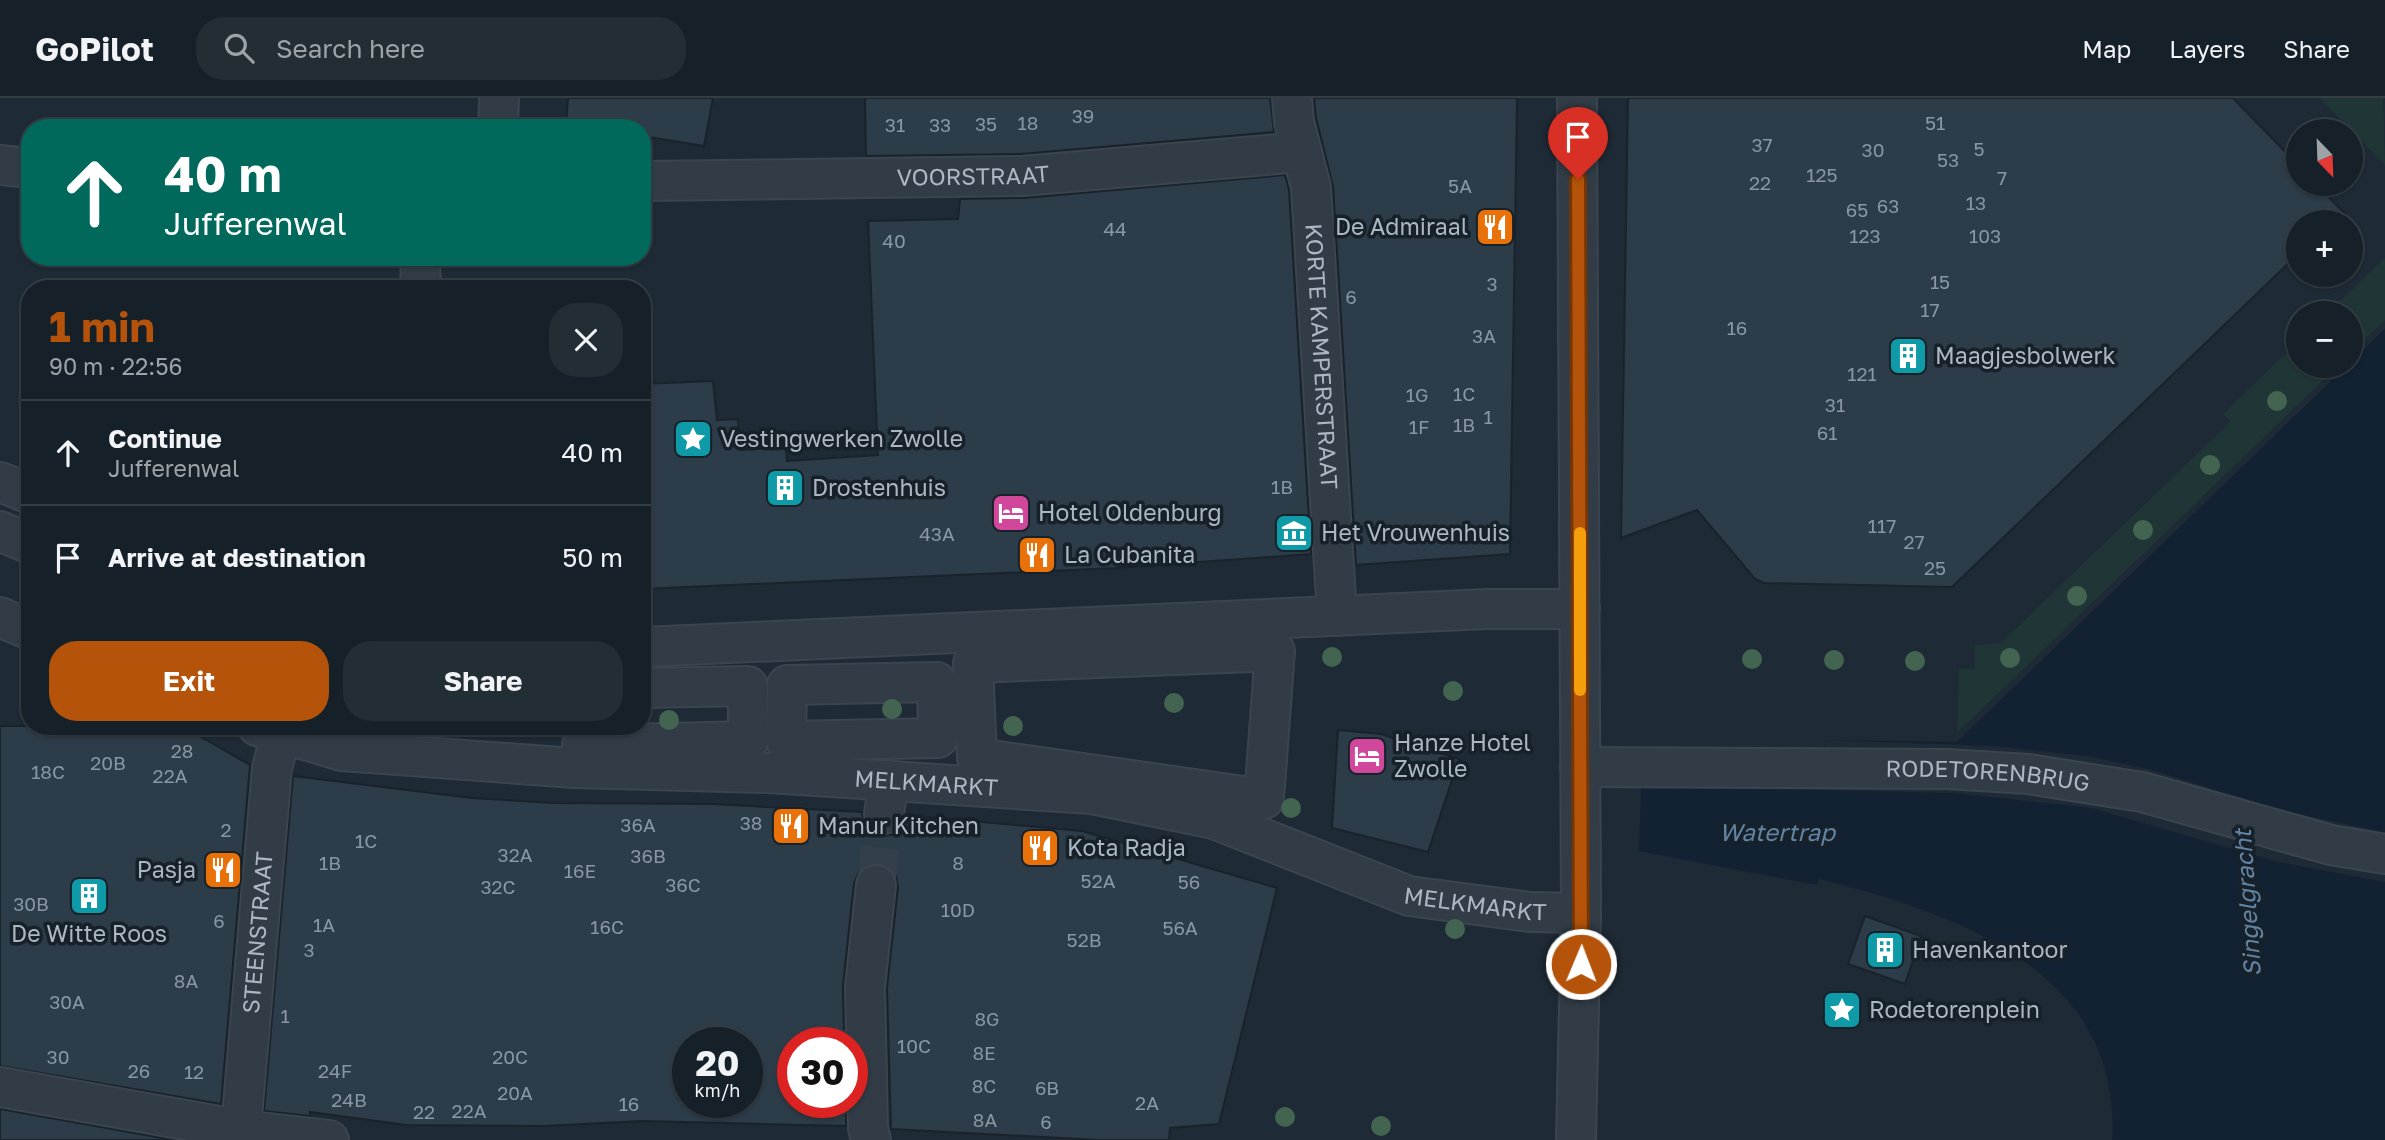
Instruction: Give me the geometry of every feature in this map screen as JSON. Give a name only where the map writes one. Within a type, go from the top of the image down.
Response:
[{"type":"street","points":[[498,119],[499,98]]},
{"type":"street","name":"KORTE KAMPERSTRAAT","points":[[1292,98],[1294,122],[1311,187],[1337,616]]},
{"type":"street","points":[[1576,1140],[1581,914],[1577,98]]},
{"type":"street","name":"VOORSTRAAT","points":[[651,181],[951,179],[1154,166],[1302,152]]},
{"type":"street","points":[[0,164],[21,167]]},
{"type":"street","points":[[0,482],[21,490]]},
{"type":"street","points":[[0,531],[21,540]]},
{"type":"street","points":[[0,592],[21,600]]},
{"type":"street","points":[[651,647],[1527,608],[1580,609]]},
{"type":"street","points":[[0,617],[21,626]]},
{"type":"street","points":[[1275,651],[1264,799],[977,758],[973,663],[1275,651]]},
{"type":"street","points":[[447,735],[543,744],[748,741],[748,686],[651,688]]},
{"type":"street","name":"STEENSTRAAT","points":[[241,1135],[274,735]]},
{"type":"street","name":"MELKMARKT","points":[[293,735],[342,751],[410,741],[587,769],[769,773],[886,797],[1091,794],[1214,818],[1409,896],[1530,912],[1581,914]]},
{"type":"street","name":"RODETORENBRUG","points":[[1580,767],[1947,769],[2088,782],[2183,803],[2331,845],[2385,855]]},
{"type":"street","points":[[871,1140],[868,1128],[865,987],[876,885]]},
{"type":"street","points":[[0,1087],[241,1135],[329,1140]]},
{"type":"green space","points":[[2320,98],[2383,98],[2385,165],[2363,142],[2363,119],[2340,119]]},
{"type":"green space","points":[[2385,258],[2385,320],[2363,341],[2363,301],[2340,301],[2355,287],[2363,287],[2363,279]]},
{"type":"green space","points":[[2286,354],[2286,378],[2326,378],[1957,733],[1959,669],[1975,669],[1975,645],[2001,643],[2231,421],[2223,414]]},
{"type":"water","points":[[2385,329],[2385,1140],[2112,1140],[2108,1082],[2090,1033],[2060,992],[2020,958],[1974,932],[1923,910],[1871,893],[1819,879],[1817,885],[1639,851],[1641,788],[1822,790],[1825,740],[1957,742],[2334,378],[2363,378],[2363,350]]},
{"type":"pier","points":[[1825,740],[1994,746],[2087,756],[2149,769],[2283,811],[2385,832],[2385,882],[2278,862],[2091,808],[1954,793],[1822,790]]},
{"type":"building","points":[[568,98],[713,98],[704,146],[651,137],[651,119],[566,119]]},
{"type":"building","points":[[865,98],[1270,98],[1274,132],[1021,154],[866,156]]},
{"type":"building","points":[[1314,98],[1517,98],[1510,554],[1356,565],[1333,186],[1316,118]]},
{"type":"building","name":"Maagjesbolwerk","points":[[1628,98],[2233,98],[2286,153],[2286,196],[2328,196],[2341,210],[2286,210],[2286,266],[1952,587],[1764,583],[1755,579],[1697,510],[1621,538]]},
{"type":"building","points":[[1285,175],[1289,190],[1311,554],[1116,568],[651,589],[651,384],[713,381],[717,420],[738,419],[740,450],[786,447],[787,461],[878,455],[868,221],[958,219],[960,199],[1024,198]]},
{"type":"building","points":[[0,726],[21,726],[21,735],[198,735],[250,765],[221,1104],[0,1066]]},
{"type":"building","points":[[1338,730],[1381,734],[1459,759],[1428,852],[1332,828]]},
{"type":"building","points":[[293,776],[472,798],[553,803],[713,804],[862,812],[864,823],[870,831],[882,836],[891,835],[901,828],[906,815],[1082,831],[1277,888],[1219,1124],[1170,1128],[1169,1140],[1099,1140],[891,1129],[887,988],[898,887],[896,876],[889,868],[878,863],[867,865],[859,872],[854,883],[843,985],[844,1027],[777,1027],[777,1118],[846,1118],[846,1126],[643,1121],[544,1126],[406,1125],[310,1112],[310,1116],[264,1111]]},
{"type":"building","name":"Havenkantoor","points":[[1865,916],[1921,936],[1905,984],[1848,964]]},
{"type":"building","points":[[0,1109],[173,1140],[0,1140]]},
{"type":"tunnel","points":[[876,885],[884,814]]},
{"type":"slow traffic","points":[[1580,533],[1580,690]]},
{"type":"place","name":"De Admiraal","points":[[1495,227]]},
{"type":"place","name":"Maagjesbolwerk","points":[[1908,356]]},
{"type":"place","name":"Vestingwerken Zwolle","points":[[693,439]]},
{"type":"place","name":"Drostenhuis","points":[[785,488]]},
{"type":"place","name":"Hotel Oldenburg","points":[[1011,513]]},
{"type":"place","name":"Het Vrouwenhuis","points":[[1294,533]]},
{"type":"place","name":"La Cubanita","points":[[1037,555]]},
{"type":"place","name":"Hanze Hotel Zwolle","points":[[1367,756]]},
{"type":"place","name":"Manur Kitchen","points":[[791,826]]},
{"type":"place","name":"Kota Radja","points":[[1040,848]]},
{"type":"place","name":"Pasja","points":[[223,870]]},
{"type":"place","name":"De Witte Roos","points":[[89,896]]},
{"type":"place","name":"Havenkantoor","points":[[1885,950]]},
{"type":"place","name":"Rodetorenplein","points":[[1842,1010]]},
{"type":"route","points":[[1578,179],[1581,964]]},
{"type":"water label","name":"Watertrap","points":[[1777,833]]},
{"type":"water label","name":"Singelgracht","points":[[2248,903]]}]
